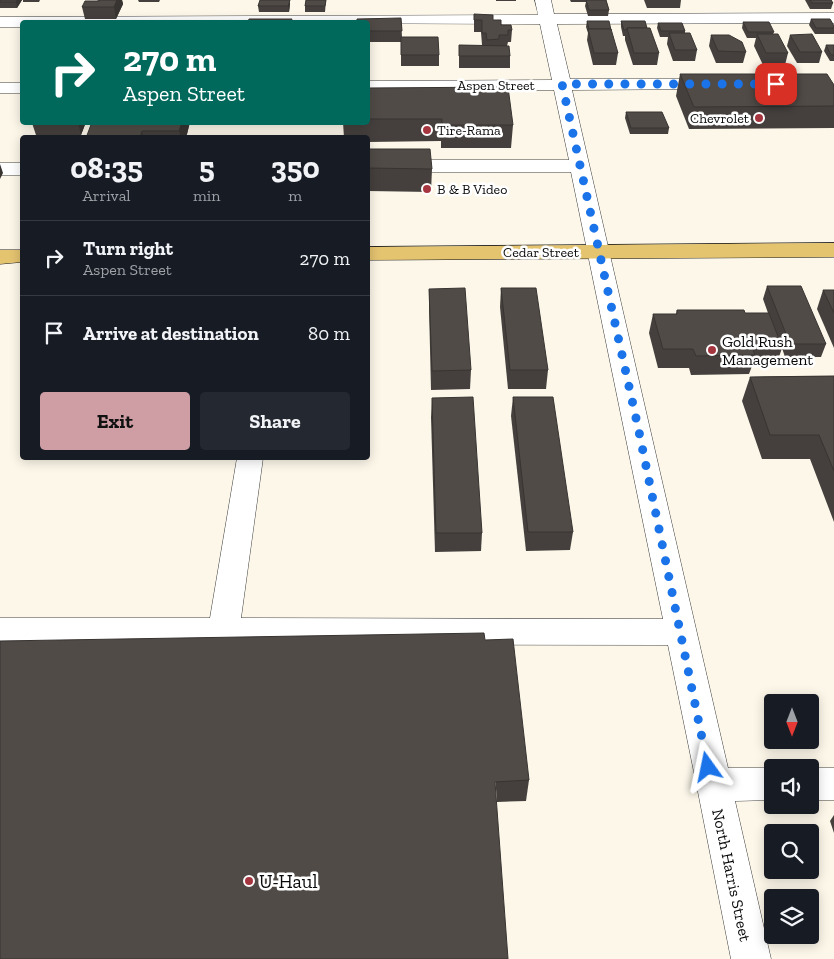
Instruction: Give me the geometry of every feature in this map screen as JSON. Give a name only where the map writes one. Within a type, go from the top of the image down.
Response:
[{"type":"main road","name":"Cedar Street","points":[[370,254],[834,250]]},
{"type":"main road","points":[[0,257],[20,256]]},
{"type":"street","name":"North Harris Street","points":[[543,0],[751,959]]},
{"type":"street","points":[[370,21],[834,18]]},
{"type":"street","points":[[0,22],[20,22]]},
{"type":"street","name":"Aspen Street","points":[[370,86],[737,84]]},
{"type":"street","points":[[0,88],[20,88]]},
{"type":"street","points":[[370,166],[580,166]]},
{"type":"street","points":[[0,169],[20,169]]},
{"type":"street","points":[[224,631],[250,460]]},
{"type":"street","points":[[0,631],[680,632]]},
{"type":"street","points":[[712,785],[764,784]]},
{"type":"street","points":[[819,784],[834,784]]},
{"type":"building","points":[[0,0],[17,0],[16,2],[0,2]]},
{"type":"building","points":[[117,0],[114,7],[82,7],[85,1]]},
{"type":"building","points":[[260,0],[290,0],[288,6],[258,6]]},
{"type":"building","points":[[306,0],[326,0],[325,6],[305,6]]},
{"type":"building","points":[[586,0],[606,0],[609,10],[589,10]]},
{"type":"building","points":[[810,0],[831,0],[833,3],[812,3]]},
{"type":"building","points":[[474,14],[493,15],[493,20],[501,20],[501,25],[511,25],[512,30],[508,30],[508,35],[499,35],[499,39],[487,40],[486,33],[482,33],[482,20],[474,20]]},
{"type":"building","points":[[401,18],[402,31],[370,31],[370,20],[357,19]]},
{"type":"building","points":[[249,19],[292,19],[292,20]]},
{"type":"building","points":[[811,19],[830,19],[834,28],[816,28]]},
{"type":"building","points":[[587,21],[609,21],[611,29],[589,29]]},
{"type":"building","points":[[621,21],[645,21],[647,28],[627,28],[624,30]]},
{"type":"building","points":[[743,22],[769,22],[774,32],[748,32]]},
{"type":"building","points":[[658,23],[682,23],[685,31],[661,31]]},
{"type":"building","points":[[627,28],[650,28],[659,53],[634,53]]},
{"type":"building","points":[[588,29],[611,29],[618,53],[594,53]]},
{"type":"building","points":[[669,33],[690,33],[697,50],[675,50]]},
{"type":"building","points":[[757,34],[778,34],[788,53],[766,53]]},
{"type":"building","points":[[812,34],[822,52],[800,52],[790,35]]},
{"type":"building","points":[[711,35],[729,35],[742,42],[746,52],[718,51]]},
{"type":"building","points":[[401,37],[438,37],[439,55],[401,55]]},
{"type":"building","points":[[459,45],[509,46],[510,56],[459,56]]},
{"type":"building","points":[[826,45],[834,45],[834,55],[831,55]]},
{"type":"building","points":[[680,74],[827,74],[834,85],[834,106],[694,107]]},
{"type":"building","points":[[508,87],[513,125],[442,125],[442,119],[370,119],[370,88]]},
{"type":"building","points":[[626,112],[662,112],[669,128],[631,128]]},
{"type":"building","points":[[91,125],[181,125],[179,131],[142,131],[141,135],[87,135]]},
{"type":"building","points":[[370,149],[430,149],[432,169],[370,168]]},
{"type":"building","points":[[767,286],[801,286],[826,344],[790,344]]},
{"type":"building","points":[[465,288],[471,370],[432,371],[429,289]]},
{"type":"building","points":[[501,288],[536,288],[548,370],[510,370]]},
{"type":"building","points":[[823,290],[834,290],[834,313]]},
{"type":"building","points":[[677,310],[744,310],[745,313],[769,313],[782,347],[752,347],[755,355],[696,356],[693,349],[663,349],[653,314],[677,314]]},
{"type":"building","points":[[834,376],[834,471],[819,435],[770,435],[750,377]]},
{"type":"building","points":[[473,397],[482,533],[436,533],[432,398]]},
{"type":"building","points":[[513,397],[553,397],[573,532],[528,532]]},
{"type":"building","name":"U-Haul","points":[[484,633],[485,640],[513,639],[529,780],[495,782],[508,959],[0,959],[0,641]]},
{"type":"place","name":"Chevrolet","points":[[759,118]]},
{"type":"place","name":"Tire-Rama","points":[[427,130]]},
{"type":"place","name":"B & B Video","points":[[427,189]]},
{"type":"place","name":"Gold Rush Management","points":[[712,350]]},
{"type":"place","name":"U-Haul","points":[[249,881]]},
{"type":"route","points":[[708,767],[638,427],[562,84],[776,84]]}]
